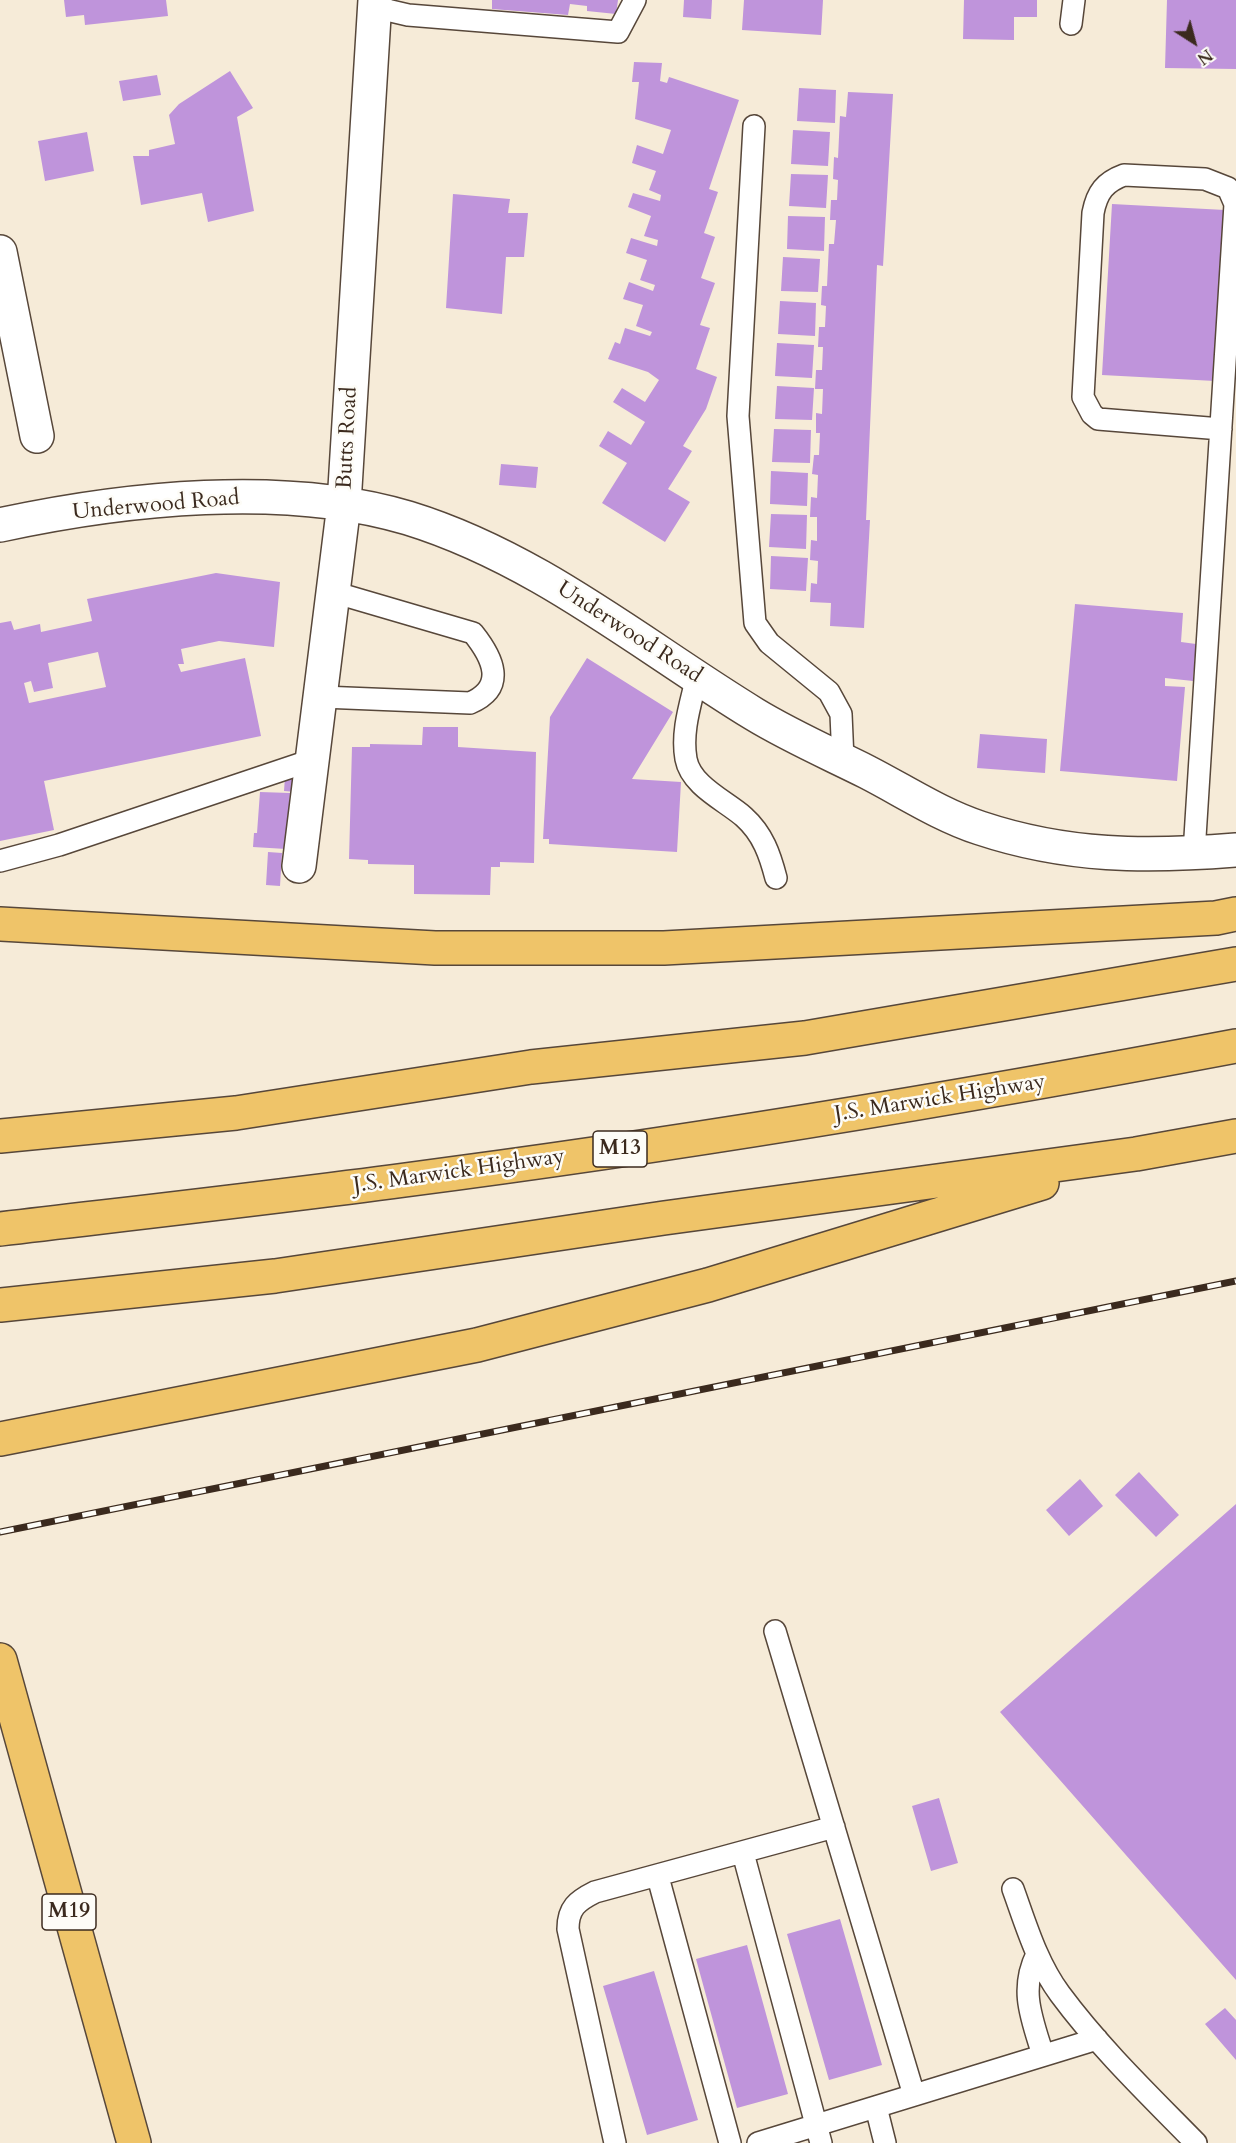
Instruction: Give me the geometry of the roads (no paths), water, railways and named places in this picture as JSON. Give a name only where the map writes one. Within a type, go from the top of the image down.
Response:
[{"type":"highway","points":[[0,924],[435,948],[664,948],[1216,918],[1236,914]]},
{"type":"highway","points":[[0,1136],[236,1113],[531,1067],[805,1038],[1236,964]]},
{"type":"highway","name":"J.S. Marwick Highway","points":[[0,1229],[407,1180],[750,1131],[1080,1076],[1236,1046]]},
{"type":"highway","points":[[0,1305],[275,1276],[664,1218],[1136,1154],[1236,1136]]},
{"type":"highway","points":[[0,1440],[477,1345],[708,1285],[1136,1154]]},
{"type":"highway","name":"M19","points":[[2,1671],[134,2143]]},
{"type":"street","name":"Butts Road","points":[[299,867],[322,697],[344,504],[369,2]]},
{"type":"street","points":[[0,252],[37,436]]},
{"type":"street","name":"Underwood Road","points":[[0,525],[118,506],[232,496],[344,504],[409,518],[502,554],[594,608],[756,715],[939,810],[979,828],[1059,848],[1098,853],[1151,856],[1236,850]]},
{"type":"lane","points":[[369,2],[408,15],[618,32],[635,0]]},
{"type":"lane","points":[[1071,24],[1074,0]]},
{"type":"lane","points":[[754,126],[738,416],[755,623],[769,643],[830,692],[841,714],[843,760]]},
{"type":"lane","points":[[1194,853],[1221,429],[1235,204],[1233,197],[1222,184],[1205,179],[1124,175],[1116,178],[1104,185],[1096,198],[1093,213],[1083,397],[1086,406],[1098,419],[1221,429]]},
{"type":"lane","points":[[322,697],[471,703],[482,698],[490,689],[493,676],[493,664],[473,633],[333,592]]},
{"type":"lane","points":[[698,676],[685,729],[686,760],[695,777],[745,818],[757,832],[768,847],[776,878]]},
{"type":"lane","points":[[0,861],[59,845],[312,760]]},
{"type":"lane","points":[[776,1631],[914,2095]]},
{"type":"lane","points":[[615,2143],[568,1929],[568,1916],[572,1907],[595,1892],[658,1877],[834,1827]]},
{"type":"lane","points":[[742,1853],[819,2134]]},
{"type":"lane","points":[[658,1877],[730,2143]]},
{"type":"lane","points":[[1013,1889],[1037,1954],[1059,1993],[1097,2039],[1196,2143]]},
{"type":"lane","points":[[1037,1954],[1028,1971],[1028,1997],[1043,2055]]},
{"type":"lane","points":[[758,2143],[819,2134],[876,2107],[1097,2039]]},
{"type":"lane","points":[[876,2107],[885,2143]]},
{"type":"railway","points":[[0,1532],[1236,1281]]}]
